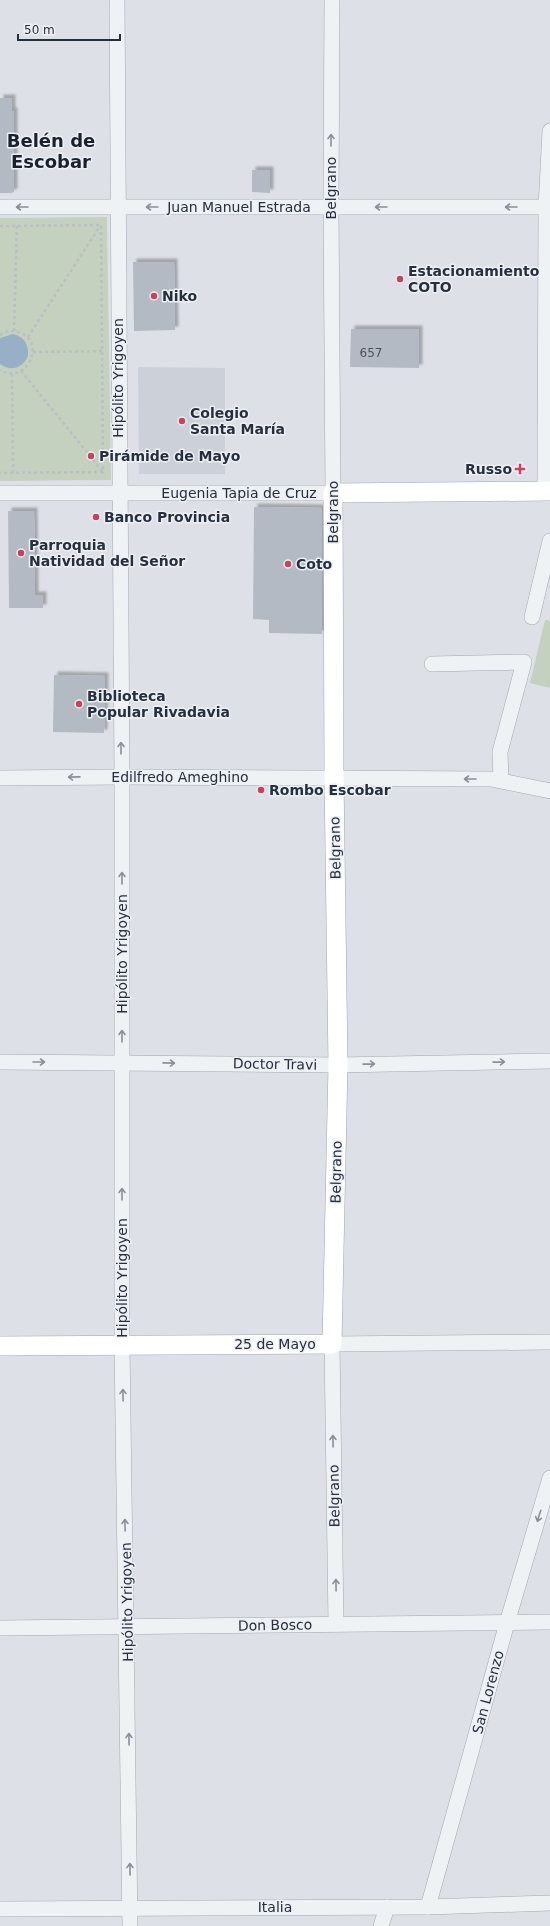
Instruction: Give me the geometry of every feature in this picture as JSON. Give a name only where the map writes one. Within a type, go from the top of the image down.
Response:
[{"type":"main road","name":"Eugenia Tapia de Cruz","points":[[333,493],[548,491]]},
{"type":"main road","name":"Belgrano","points":[[332,1344],[338,1065],[334,778],[333,493]]},
{"type":"main road","name":"25 de Mayo","points":[[0,1346],[332,1344]]},
{"type":"street","name":"Hipólito Yrigoyen","points":[[117,0],[117,207],[122,777],[122,1345],[131,1908],[130,1926]]},
{"type":"street","name":"Belgrano","points":[[332,0],[331,207],[333,493]]},
{"type":"street","points":[[548,491],[548,207],[550,131]]},
{"type":"street","name":"Juan Manuel Estrada","points":[[0,207],[548,207]]},
{"type":"street","name":"Eugenia Tapia de Cruz","points":[[0,492],[333,493]]},
{"type":"street","points":[[532,618],[550,540]]},
{"type":"street","points":[[432,664],[524,662],[500,752],[502,780]]},
{"type":"street","name":"Edilfredo Ameghino","points":[[0,778],[122,777],[502,780],[550,791]]},
{"type":"street","name":"Doctor Travi","points":[[0,1062],[338,1065],[550,1061]]},
{"type":"street","name":"25 de Mayo","points":[[332,1344],[550,1342]]},
{"type":"street","name":"Belgrano","points":[[332,1344],[336,1624]]},
{"type":"street","name":"San Lorenzo","points":[[428,1906],[507,1623],[550,1478]]},
{"type":"street","name":"Don Bosco","points":[[0,1628],[127,1628],[550,1622]]},
{"type":"street","name":"Italia","points":[[0,1909],[386,1907],[550,1903]]},
{"type":"street","points":[[381,1926],[386,1907]]},
{"type":"path","points":[[14,331],[17,225]]},
{"type":"path","points":[[0,226],[101,225]]},
{"type":"path","points":[[28,337],[101,225]]},
{"type":"path","points":[[101,225],[103,472]]},
{"type":"path","points":[[0,335],[6,332],[14,331],[28,337],[32,344],[33,352],[31,360],[21,371],[12,374],[0,370]]},
{"type":"path","points":[[33,352],[102,351]]},
{"type":"path","points":[[21,371],[103,472]]},
{"type":"path","points":[[12,374],[13,473]]},
{"type":"path","points":[[0,473],[103,472]]},
{"type":"shaded area","name":"Colegio Santa María","points":[[138,367],[225,368],[225,474],[139,474]]},
{"type":"green space","points":[[107,217],[111,480],[0,481],[0,218]]},
{"type":"green space","points":[[545,620],[550,621],[550,688],[530,683]]},
{"type":"water","points":[[13,334],[23,339],[28,348],[28,356],[20,366],[16,368],[8,368],[0,364],[0,338]]},
{"type":"building","points":[[0,98],[12,98],[12,111],[14,111],[14,192],[11,193],[0,193]]},
{"type":"building","points":[[252,170],[270,170],[270,193],[252,192]]},
{"type":"building","name":"Niko","points":[[133,262],[174,262],[175,330],[134,331]]},
{"type":"building","points":[[351,329],[419,329],[419,368],[350,367]]},
{"type":"building","name":"Coto","points":[[254,507],[322,508],[322,634],[269,633],[269,620],[253,619]]},
{"type":"building","name":"Parroquia Natividad del Señor","points":[[8,511],[34,511],[35,595],[43,595],[43,608],[9,608]]},
{"type":"building","name":"Biblioteca Popular Rivadavia","points":[[54,675],[105,676],[104,733],[53,732]]},
{"type":"place","name":"Estacionamiento COTO","points":[[400,279]]},
{"type":"place","name":"Niko","points":[[154,296]]},
{"type":"place","name":"Colegio Santa María","points":[[182,421]]},
{"type":"place","name":"Pirámide de Mayo","points":[[91,456]]},
{"type":"place","name":"Russo","points":[[520,469]]},
{"type":"place","name":"Banco Provincia","points":[[96,517]]},
{"type":"place","name":"Parroquia Natividad del Señor","points":[[21,553]]},
{"type":"place","name":"Coto","points":[[288,564]]},
{"type":"place","name":"Biblioteca Popular Rivadavia","points":[[79,704]]},
{"type":"place","name":"Rombo Escobar","points":[[261,790]]},
{"type":"district","name":"Belén de Escobar","points":[[51,150]]}]
